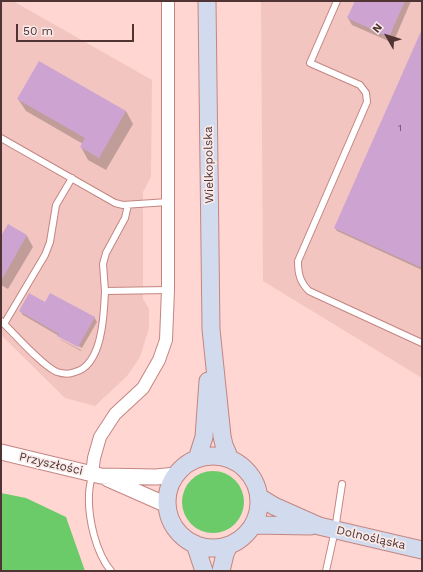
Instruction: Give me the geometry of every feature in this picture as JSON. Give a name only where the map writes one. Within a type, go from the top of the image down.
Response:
[{"type":"main road","name":"Wielkopolska","points":[[197,459],[204,437],[211,329],[207,1]]},
{"type":"main road","name":"Wielkopolska","points":[[211,329],[222,436],[230,459]]},
{"type":"main road","points":[[212,456],[230,459],[238,463],[248,472],[255,484],[259,497],[258,511],[253,525],[243,537],[229,545],[214,548],[200,546],[187,540],[177,531],[170,519],[167,505],[168,491],[176,475],[189,462],[212,456]]},
{"type":"main road","name":"Dolnośląska","points":[[259,497],[274,506],[327,528],[422,550]]},
{"type":"main road","name":"Dolnośląska","points":[[253,525],[327,528]]},
{"type":"main road","points":[[195,544],[204,571]]},
{"type":"main road","points":[[221,571],[229,545]]},
{"type":"street","points":[[97,475],[94,458],[100,437],[115,414],[143,388],[159,360],[166,340],[168,290],[168,1]]},
{"type":"street","name":"Przyszłości","points":[[1,452],[97,475],[167,505]]},
{"type":"street","name":"Przyszłości","points":[[97,475],[156,477],[176,475]]},
{"type":"lane","points":[[337,1],[310,63],[360,86],[366,93],[367,102],[298,261],[298,272],[301,283],[309,292],[422,343]]},
{"type":"lane","points":[[1,138],[116,203],[128,205],[168,202]]},
{"type":"lane","points":[[72,178],[56,205],[50,242],[45,255],[3,322],[44,363],[58,372],[70,374],[79,371],[89,364],[97,348],[102,330],[105,291],[103,264],[106,253],[125,218],[128,205]]},
{"type":"lane","points":[[105,291],[168,290]]},
{"type":"lane","points":[[97,475],[89,496],[93,530],[98,550],[105,564],[111,571]]},
{"type":"lane","points":[[326,571],[327,528],[342,484]]},
{"type":"shaded area","points":[[1,1],[13,1],[152,80],[151,177],[143,192],[143,299],[149,309],[149,328],[140,357],[127,376],[95,406],[65,398],[1,335]]},
{"type":"shaded area","points":[[261,1],[422,1],[422,378],[263,281]]},
{"type":"green space","points":[[213,471],[225,473],[235,480],[242,490],[244,502],[242,514],[235,524],[225,531],[213,533],[201,531],[191,524],[184,514],[182,502],[184,490],[191,480],[201,473]]},
{"type":"green space","points":[[1,493],[26,498],[66,517],[85,571],[1,571]]},
{"type":"building","points":[[355,1],[405,1],[389,37],[347,18]]},
{"type":"building","points":[[422,29],[422,268],[334,228]]},
{"type":"building","points":[[39,61],[126,111],[99,158],[80,147],[85,138],[17,99]]},
{"type":"building","points":[[8,224],[27,235],[1,281],[1,236]]},
{"type":"building","points":[[29,293],[45,302],[50,293],[95,317],[78,347],[57,336],[59,334],[19,311]]}]
